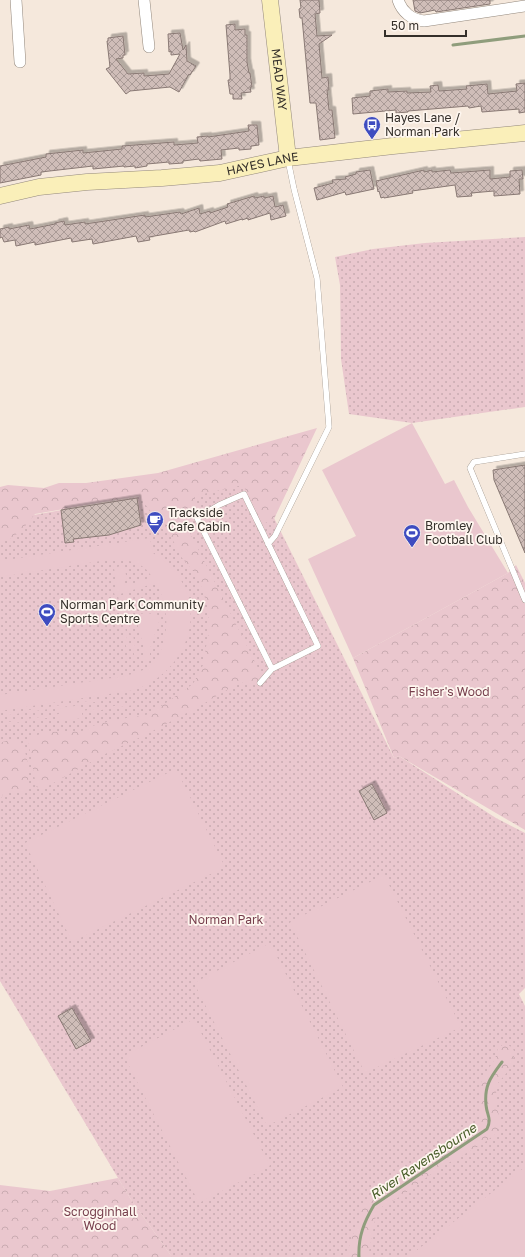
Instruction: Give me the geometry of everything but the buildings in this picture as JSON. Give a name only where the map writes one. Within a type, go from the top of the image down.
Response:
[{"type":"main road","name":"MEAD WAY","points":[[270,0],[288,158]]},
{"type":"main road","name":"HAYES LANE","points":[[0,196],[39,187],[87,182],[220,173],[288,158],[525,133]]},
{"type":"street","points":[[16,0],[20,62]]},
{"type":"street","points":[[144,0],[149,47]]},
{"type":"street","points":[[398,0],[400,5],[411,17],[424,21],[525,6]]},
{"type":"lane","points":[[268,544],[275,536],[329,427],[317,278],[294,189],[288,158]]},
{"type":"lane","points":[[525,454],[474,462],[470,468],[525,600]]},
{"type":"lane","points":[[260,683],[272,669],[318,646],[244,494],[219,505],[198,518],[272,669]]},
{"type":"green space","points":[[525,237],[525,407],[412,423],[349,414],[341,359],[340,285],[335,257],[373,249],[425,243]]},
{"type":"green space","name":"Bromley Football Club","points":[[412,423],[445,484],[454,480],[468,507],[508,573],[353,658],[308,559],[356,536],[322,470]]},
{"type":"green space","points":[[317,428],[274,519],[263,524],[243,485],[194,496],[197,509],[182,517],[261,674],[258,681],[252,685],[246,682],[237,684],[198,707],[107,753],[48,786],[40,789],[36,786],[28,740],[32,736],[48,732],[80,732],[92,726],[114,720],[146,715],[193,684],[203,665],[209,629],[207,604],[198,577],[182,558],[163,521],[154,516],[139,496],[35,514],[22,530],[9,540],[0,539],[0,487],[8,485],[44,488],[59,483],[86,483],[158,473]]},
{"type":"green space","name":"Norman Park","points":[[253,476],[394,758],[399,756],[496,818],[525,833],[525,988],[519,994],[525,1006],[525,1257],[172,1257],[130,1198],[0,981],[0,521]]},
{"type":"green space","points":[[150,538],[153,553],[170,566],[182,583],[189,601],[191,619],[187,637],[180,654],[168,669],[153,681],[135,690],[0,711],[0,695],[125,676],[145,669],[153,664],[159,657],[166,633],[166,616],[163,599],[156,583],[126,592],[138,665],[136,666],[124,593],[120,594],[129,652],[127,652],[118,595],[115,596],[113,589],[117,588],[114,568],[124,565],[127,580],[124,581],[125,586],[152,577],[143,567],[127,560],[107,560],[0,577],[0,561]]},
{"type":"green space","name":"Fisher's Wood","points":[[516,565],[525,583],[525,830],[399,756],[394,758],[353,658],[508,573]]},
{"type":"green space","points":[[145,613],[161,616],[149,652],[150,660],[143,660],[143,652],[145,652],[135,615]]},
{"type":"green space","points":[[101,699],[102,701],[9,715],[9,713]]},
{"type":"green space","points":[[140,702],[140,704],[82,713],[83,718],[60,721],[59,716],[2,725],[2,723],[59,714],[58,709],[80,705],[82,711]]},
{"type":"green space","points":[[11,739],[18,739],[24,750],[28,764],[27,792],[3,794],[0,802],[0,743]]},
{"type":"green space","points":[[176,769],[225,867],[72,942],[25,843]]},
{"type":"green space","points":[[384,875],[461,1027],[365,1073],[290,922]]},
{"type":"green space","points":[[270,943],[343,1087],[267,1126],[194,983]]},
{"type":"green space","points":[[194,1019],[270,1166],[199,1203],[124,1056]]},
{"type":"green space","points":[[504,1044],[512,1047],[515,1053],[509,1070],[498,1083],[495,1098],[501,1122],[497,1133],[481,1145],[441,1167],[401,1196],[383,1206],[376,1215],[368,1257],[349,1257],[348,1250],[353,1234],[360,1223],[361,1207],[382,1180],[398,1179],[409,1171],[415,1170],[460,1140],[467,1132],[480,1123],[479,1094],[482,1078],[495,1059],[498,1048]]},
{"type":"green space","points":[[525,1167],[525,1257],[408,1257]]},
{"type":"green space","name":"Scrogginhall Wood","points":[[118,1178],[130,1198],[172,1257],[0,1257],[0,1185],[50,1191]]},
{"type":"waterway","points":[[453,45],[525,36]]},
{"type":"waterway","name":"River Ravensbourne","points":[[359,1257],[362,1230],[374,1205],[487,1129],[489,1119],[486,1105],[487,1087],[502,1062]]},
{"type":"place","name":"Hayes Lane / Norman Park","points":[[372,140]]},
{"type":"place","name":"Trackside Cafe Cabin","points":[[155,535]]},
{"type":"place","name":"Bromley Football Club","points":[[412,548]]},
{"type":"place","name":"Norman Park Community Sports Centre","points":[[47,627]]}]
